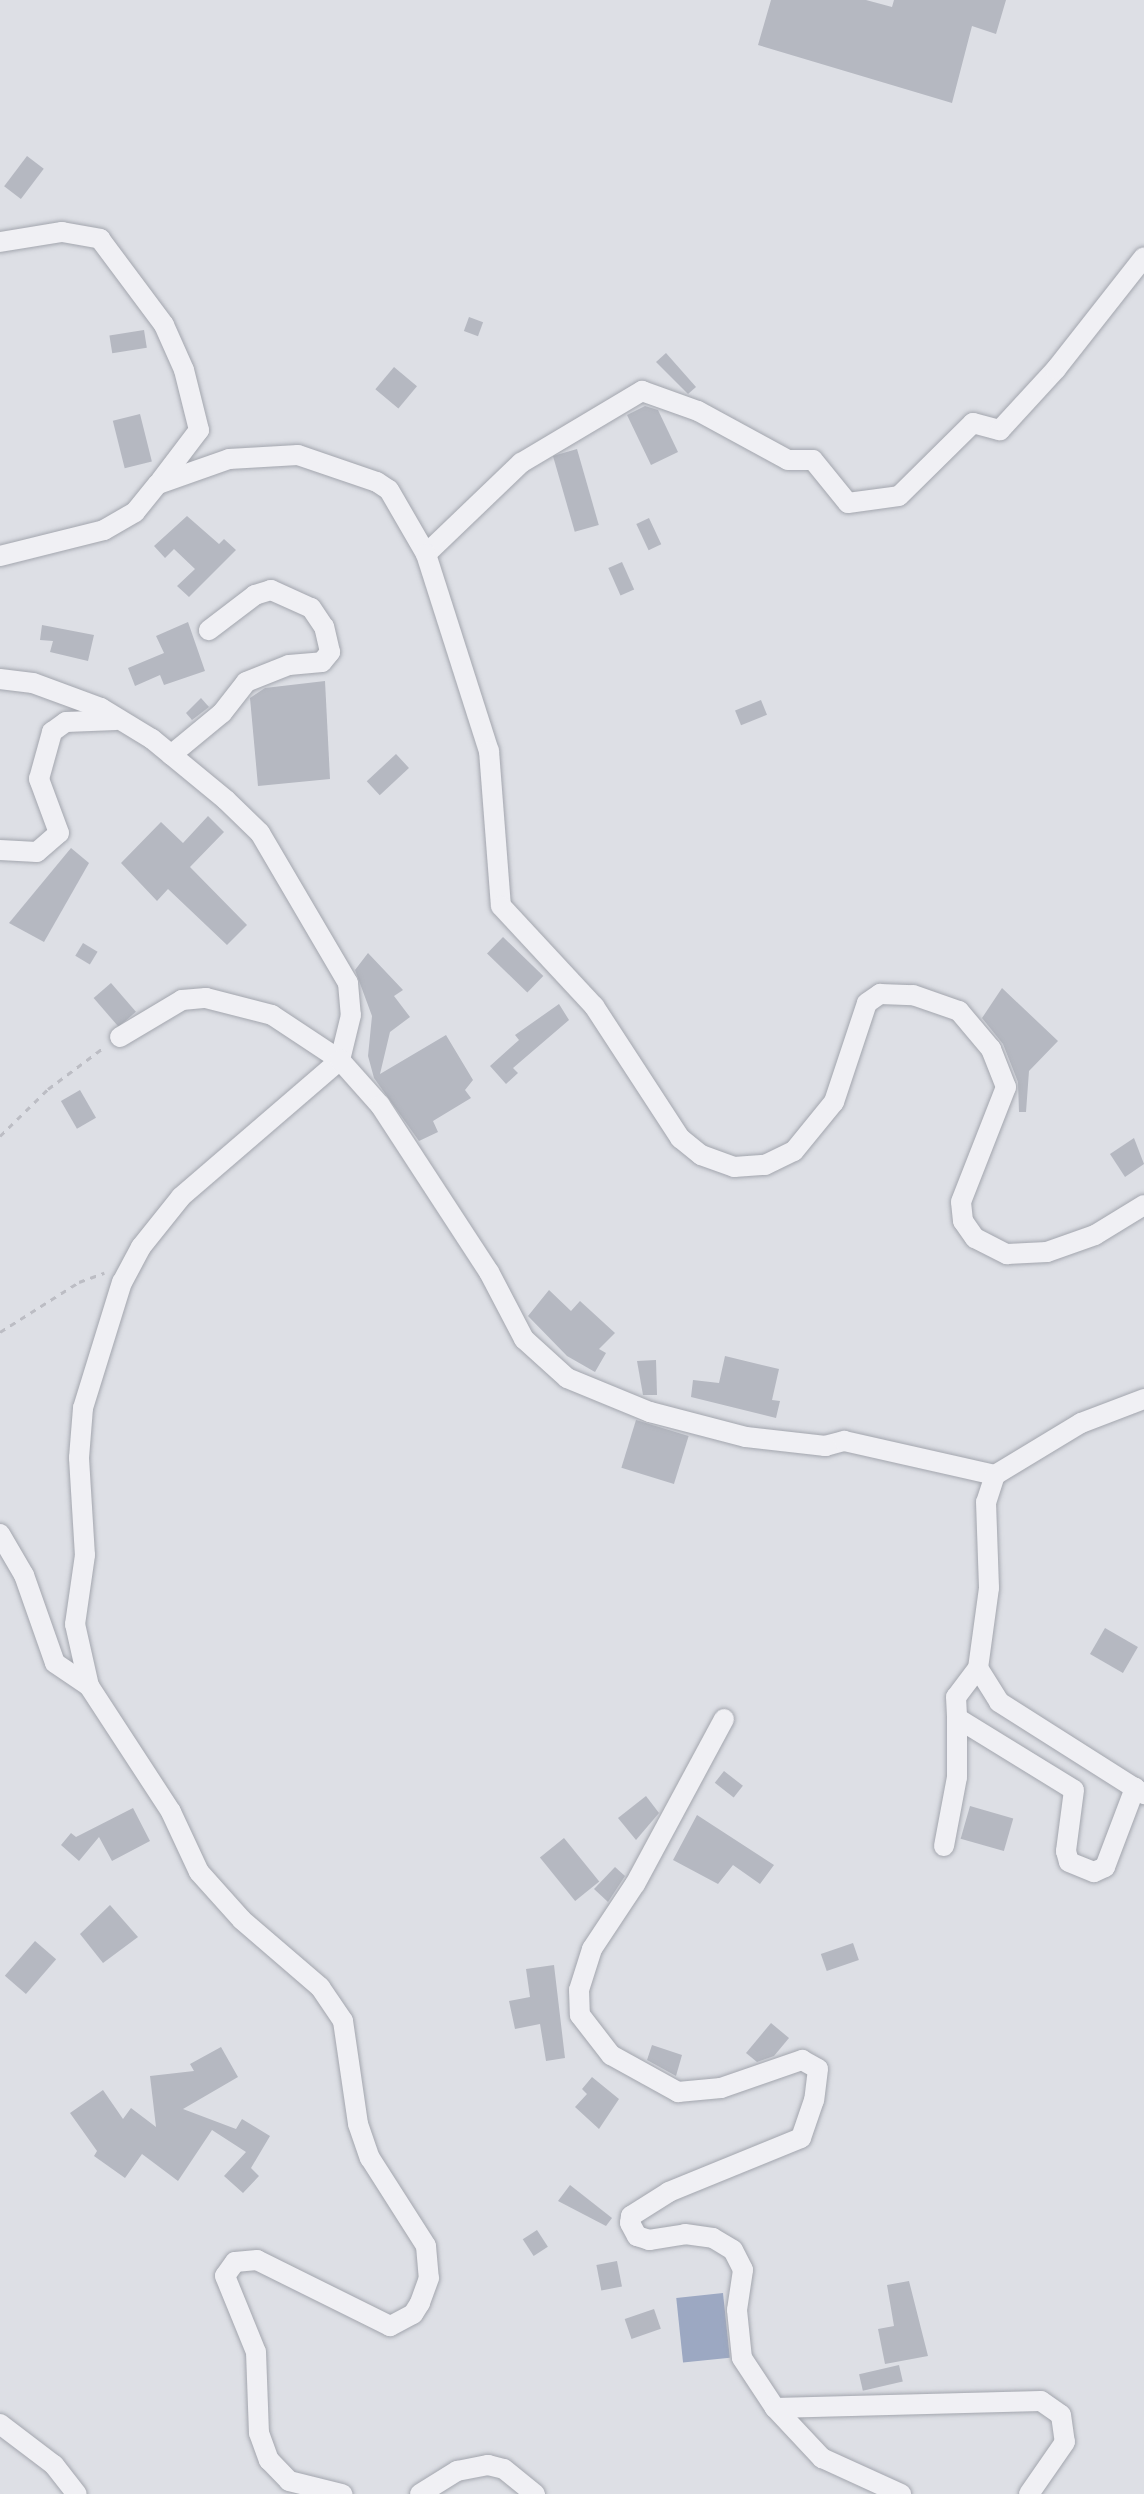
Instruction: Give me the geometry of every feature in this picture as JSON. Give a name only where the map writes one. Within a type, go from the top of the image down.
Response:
[{"type":"street","points":[[0,242],[62,232],[100,239],[164,325],[184,370],[199,430],[135,512],[116,525],[0,556]]},
{"type":"street","points":[[426,554],[521,463],[642,391],[698,411],[788,460],[813,460],[848,503],[899,496],[973,423],[1000,430],[1056,369],[1144,257]]},
{"type":"street","points":[[158,484],[229,459],[275,454],[318,459],[356,472],[389,490],[426,554],[492,765],[495,885],[501,906],[594,1006],[650,1099],[691,1148],[723,1164],[745,1168],[794,1151],[834,1102],[867,1003],[880,994],[913,995],[959,1011],[991,1049],[1006,1087],[961,1202],[963,1221],[975,1238],[1007,1254],[1047,1252],[1095,1235],[1144,1205]]},
{"type":"street","points":[[171,755],[222,713],[246,682],[289,665],[322,662],[330,652],[324,627],[311,608],[271,590],[255,595],[209,630]]},
{"type":"street","points":[[0,679],[75,697],[124,721],[171,755],[260,833],[348,983],[351,1015],[340,1060],[181,1197],[141,1247],[122,1282],[83,1408],[79,1458],[86,1543],[75,1637],[89,1686],[171,1812],[199,1872],[242,1920],[320,1987],[343,2021],[358,2124],[370,2158],[426,2246],[429,2278],[420,2303],[413,2314],[390,2326],[257,2260],[235,2262],[225,2276],[256,2352],[259,2433],[269,2460],[289,2481],[342,2494]]},
{"type":"street","points":[[0,850],[37,852],[59,833],[39,779],[52,732],[66,722],[92,717],[124,721]]},
{"type":"street","points":[[120,1037],[182,1000],[206,998],[272,1015],[340,1060],[380,1105],[489,1272],[524,1339],[567,1378],[650,1412],[746,1437],[825,1446],[844,1441],[995,1475]]},
{"type":"street","points":[[944,1846],[957,1777],[956,1697],[978,1668],[990,1572],[986,1502],[995,1475],[1081,1423],[1144,1399]]},
{"type":"street","points":[[0,1534],[24,1575],[55,1663],[89,1686]]},
{"type":"street","points":[[957,1718],[1074,1790],[1066,1856],[1077,1867],[1094,1872],[1105,1867],[1139,1791],[999,1702],[978,1668]]},
{"type":"street","points":[[724,1719],[635,1884],[592,1949],[579,1990],[580,2015],[611,2055],[678,2092],[721,2088],[802,2060],[818,2069],[809,2124],[801,2138],[669,2192],[631,2216],[630,2223],[637,2236],[649,2240],[685,2234],[713,2238],[733,2250],[743,2270],[737,2310],[742,2358],[775,2408],[822,2458],[901,2494]]},
{"type":"street","points":[[775,2408],[1041,2401],[1061,2415],[1065,2442],[1029,2494]]},
{"type":"street","points":[[0,2424],[54,2465],[77,2494]]},
{"type":"street","points":[[420,2494],[457,2471],[488,2465],[504,2469],[535,2494]]},
{"type":"path","points":[[0,1136],[48,1089],[120,1037]]},
{"type":"path","points":[[0,1332],[79,1282],[114,1271],[122,1282]]},
{"type":"water","points":[[723,2293],[730,2358],[683,2363],[676,2298]]},
{"type":"building","points":[[771,0],[866,0],[892,7],[894,0],[1006,0],[996,34],[972,26],[952,103],[758,45]]},
{"type":"building","points":[[27,156],[44,169],[21,199],[4,186]]},
{"type":"building","points":[[469,317],[483,322],[478,336],[464,331]]},
{"type":"building","points":[[144,330],[147,348],[112,353],[109,335]]},
{"type":"building","points":[[666,353],[696,387],[688,394],[656,362]]},
{"type":"building","points":[[394,367],[417,386],[398,408],[375,389]]},
{"type":"building","points":[[645,406],[658,410],[678,452],[651,465],[627,415]]},
{"type":"building","points":[[140,414],[152,462],[125,468],[113,421]]},
{"type":"building","points":[[577,449],[599,525],[575,532],[553,456]]},
{"type":"building","points":[[187,516],[219,544],[224,539],[236,550],[189,597],[177,586],[195,569],[174,549],[165,558],[154,546]]},
{"type":"building","points":[[649,518],[661,544],[649,550],[636,524]]},
{"type":"building","points":[[622,562],[634,589],[620,596],[608,568]]},
{"type":"building","points":[[188,622],[205,671],[164,685],[160,675],[135,686],[128,668],[164,653],[156,636]]},
{"type":"building","points":[[42,625],[94,635],[88,661],[50,652],[53,641],[40,640]]},
{"type":"building","points":[[325,681],[330,779],[258,786],[250,698],[265,688]]},
{"type":"building","points":[[201,698],[209,707],[192,720],[186,713]]},
{"type":"building","points":[[761,700],[767,715],[741,725],[735,710]]},
{"type":"building","points":[[396,754],[409,768],[380,795],[367,781]]},
{"type":"building","points":[[208,816],[224,832],[190,867],[247,925],[227,945],[168,889],[157,901],[121,863],[161,822],[183,843]]},
{"type":"building","points":[[71,848],[89,863],[44,942],[9,923]]},
{"type":"building","points":[[503,937],[543,976],[527,992],[487,954]]},
{"type":"building","points":[[83,943],[98,952],[90,965],[75,956]]},
{"type":"building","points":[[368,953],[403,990],[394,996],[410,1017],[390,1032],[380,1074],[446,1035],[473,1080],[465,1090],[471,1098],[433,1121],[438,1132],[419,1141],[374,1078],[368,1056],[372,1016],[355,970]]},
{"type":"building","points":[[111,983],[136,1012],[119,1027],[94,998]]},
{"type":"building","points":[[1002,988],[1058,1041],[1029,1071],[1026,1112],[1019,1112],[1018,1082],[1003,1044],[982,1018]]},
{"type":"building","points":[[559,1004],[569,1020],[513,1068],[518,1073],[506,1084],[490,1066],[519,1040],[515,1035]]},
{"type":"building","points":[[80,1090],[96,1118],[77,1129],[61,1101]]},
{"type":"building","points":[[1134,1138],[1144,1164],[1125,1177],[1110,1154]]},
{"type":"building","points":[[549,1290],[571,1311],[580,1301],[615,1333],[599,1349],[606,1353],[595,1372],[567,1356],[528,1316]]},
{"type":"building","points":[[725,1356],[779,1369],[772,1400],[780,1401],[776,1418],[691,1397],[693,1380],[719,1383]]},
{"type":"building","points":[[656,1360],[657,1395],[643,1395],[637,1361]]},
{"type":"building","points":[[636,1420],[689,1436],[674,1484],[621,1468]]},
{"type":"building","points":[[1105,1628],[1138,1647],[1123,1673],[1090,1654]]},
{"type":"building","points":[[724,1771],[743,1786],[734,1798],[715,1783]]},
{"type":"building","points":[[646,1796],[659,1813],[636,1840],[618,1818]]},
{"type":"building","points":[[970,1806],[1013,1818],[1004,1851],[961,1839]]},
{"type":"building","points":[[133,1808],[150,1841],[112,1861],[99,1837],[79,1861],[61,1845],[71,1833],[76,1837]]},
{"type":"building","points":[[697,1815],[774,1865],[760,1884],[733,1865],[718,1884],[673,1860]]},
{"type":"building","points":[[564,1838],[599,1882],[575,1901],[540,1858]]},
{"type":"building","points":[[615,1867],[625,1876],[608,1902],[594,1889]]},
{"type":"building","points":[[110,1905],[138,1937],[103,1963],[80,1934]]},
{"type":"building","points":[[35,1941],[56,1959],[26,1994],[5,1976]]},
{"type":"building","points":[[853,1943],[859,1960],[827,1971],[821,1954]]},
{"type":"building","points":[[554,1965],[565,2058],[546,2061],[540,2024],[515,2029],[509,2001],[530,1997],[526,1969]]},
{"type":"building","points":[[771,2023],[789,2038],[774,2056],[757,2062],[746,2053]]},
{"type":"building","points":[[652,2045],[682,2055],[676,2076],[647,2060]]},
{"type":"building","points":[[221,2047],[238,2077],[183,2109],[236,2129],[242,2119],[270,2136],[251,2168],[259,2176],[243,2193],[224,2176],[246,2152],[212,2130],[178,2181],[142,2154],[125,2178],[94,2156],[97,2151],[70,2113],[103,2090],[123,2119],[131,2108],[156,2127],[150,2076],[194,2071],[190,2064]]},
{"type":"building","points":[[592,2077],[619,2099],[599,2129],[575,2107],[587,2094],[582,2089]]},
{"type":"building","points":[[570,2185],[612,2218],[606,2226],[558,2201]]},
{"type":"building","points":[[537,2230],[548,2247],[534,2256],[523,2239]]},
{"type":"building","points":[[617,2261],[622,2287],[601,2291],[596,2265]]},
{"type":"building","points":[[909,2281],[928,2356],[885,2364],[878,2329],[894,2326],[887,2285]]},
{"type":"building","points":[[654,2309],[661,2329],[632,2339],[625,2319]]},
{"type":"building","points":[[899,2365],[903,2382],[863,2391],[859,2374]]}]
